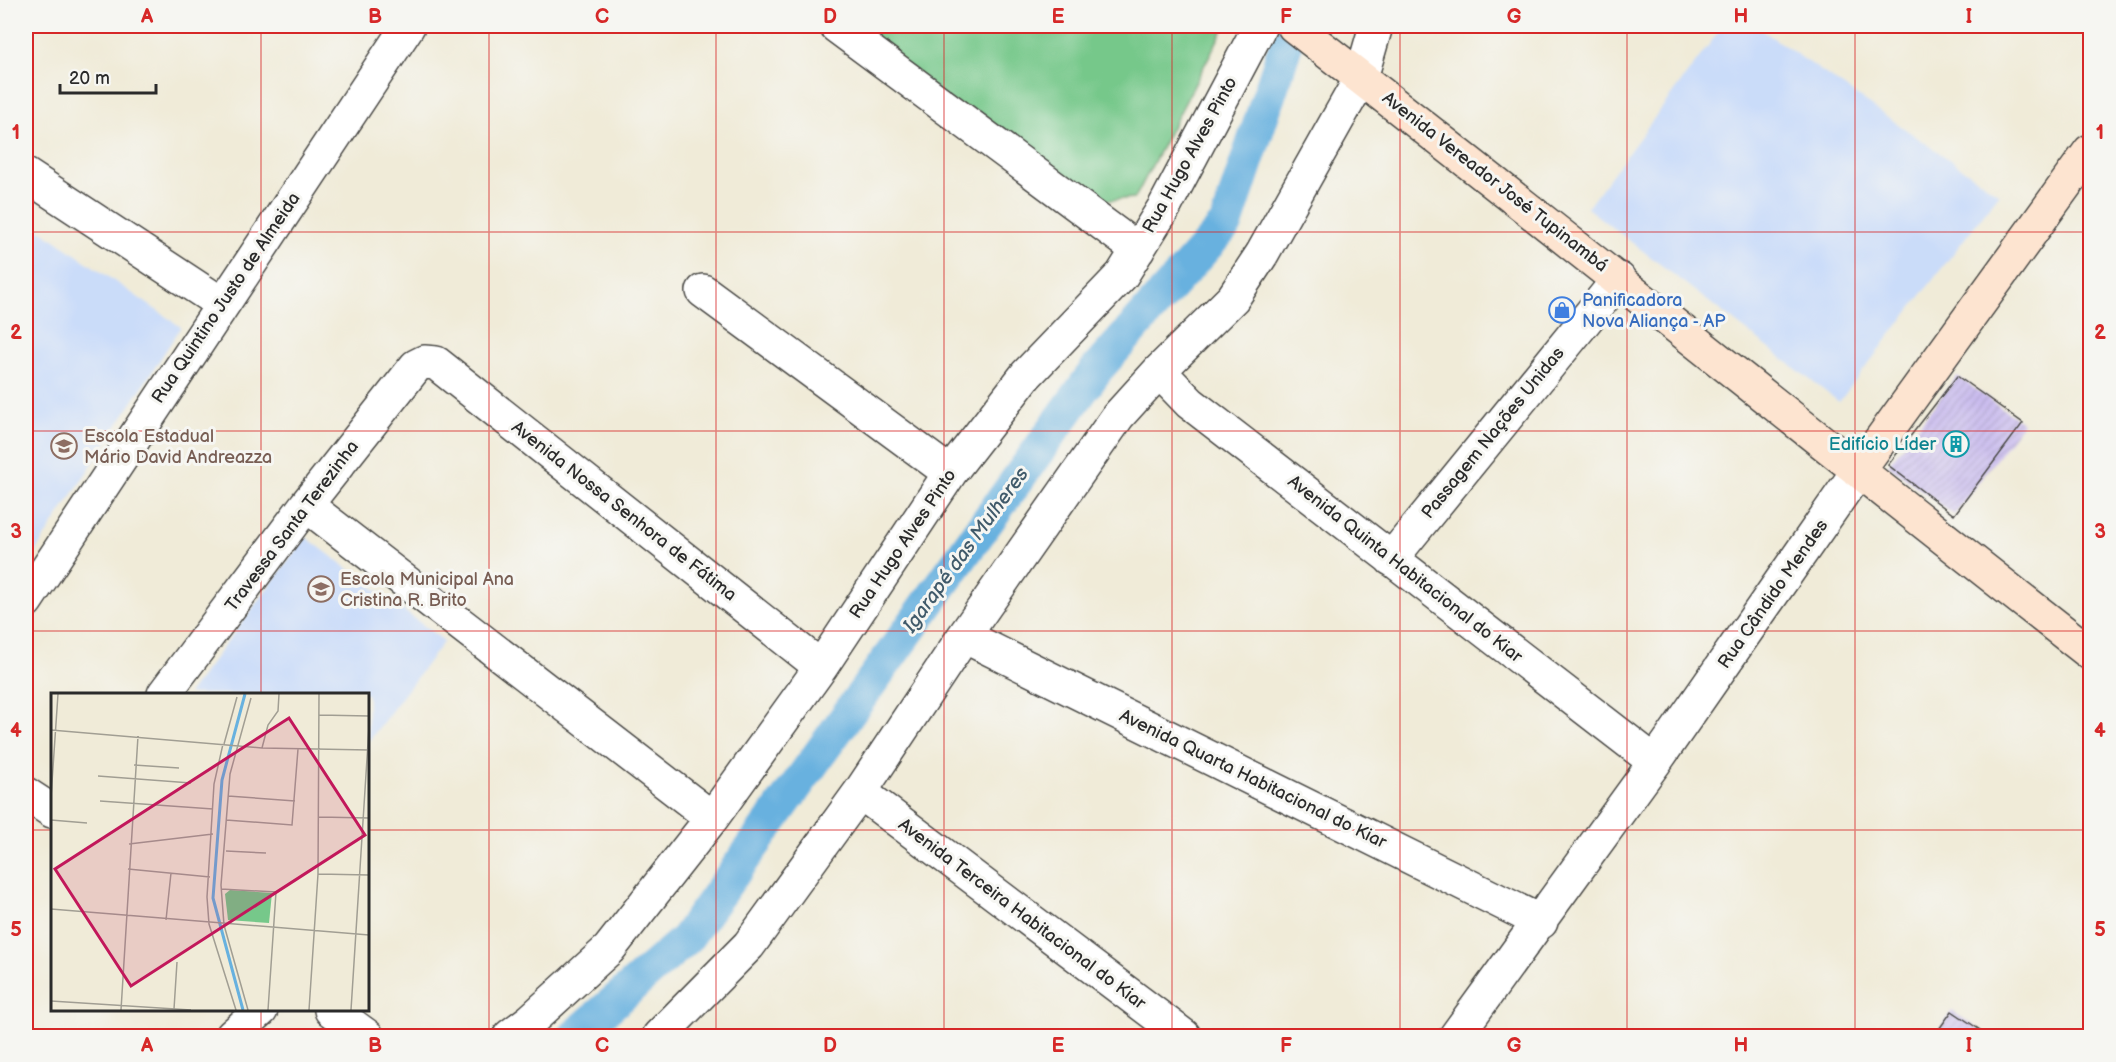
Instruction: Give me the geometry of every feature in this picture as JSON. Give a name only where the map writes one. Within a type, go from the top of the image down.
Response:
[{"type":"street","name":"Rua Quintino Justo de Almeida","points":[[26,601],[408,26]]},
{"type":"street","points":[[836,26],[1138,250]]},
{"type":"street","name":"Rua Hugo Alves Pinto","points":[[510,1036],[530,1022],[609,949],[712,818],[821,667],[950,473],[1026,375],[1122,275],[1166,206],[1260,26]]},
{"type":"street","name":"Avenida Vereador José Tupinambá","points":[[1294,26],[2091,653]]},
{"type":"street","points":[[659,1036],[749,945],[860,792],[964,636],[1118,416],[1159,371],[1233,298],[1262,254],[1350,69],[1376,26]]},
{"type":"street","name":"Rua Cândido Mendes","points":[[1456,1036],[1655,762],[1858,471],[2091,151]]},
{"type":"street","points":[[26,174],[222,304]]},
{"type":"street","name":"Passagem Nações Unidas","points":[[1391,559],[1618,279]]},
{"type":"street","points":[[703,291],[950,473]]},
{"type":"street","name":"Travessa Santa Terezinha","points":[[165,693],[306,505],[416,366],[424,362]]},
{"type":"street","name":"Avenida Nossa Senhora de Fátima","points":[[424,362],[436,363],[821,667]]},
{"type":"street","name":"Avenida Quinta Habitacional do Kiar","points":[[1159,371],[1190,403],[1655,762]]},
{"type":"street","points":[[306,505],[712,818]]},
{"type":"street","name":"Avenida Quarta Habitacional do Kiar","points":[[964,636],[1541,922]]},
{"type":"street","name":"Avenida Terceira Habitacional do Kiar","points":[[860,792],[1184,1036]]},
{"type":"street","points":[[26,794],[51,810]]},
{"type":"street","points":[[232,1036],[260,1011]]},
{"type":"street","points":[[332,1011],[367,1036]]},
{"type":"shaded area","points":[[1723,26],[1756,26],[1999,194],[1839,402],[1587,208]]},
{"type":"shaded area","name":"Escola Estadual Mário David Andreazza","points":[[26,220],[181,327],[26,566]]},
{"type":"shaded area","name":"Escola Municipal Ana Cristina R. Brito","points":[[306,537],[444,641],[369,741],[369,693],[189,693]]},
{"type":"green space","points":[[850,26],[1225,26],[1135,198],[1086,202]]},
{"type":"building","name":"Edifício Líder","points":[[1957,376],[2023,423],[1954,515],[1888,465]]},
{"type":"building","points":[[1952,1011],[1989,1036],[1934,1036]]},
{"type":"waterway","name":"Igarapé das Mulheres","points":[[575,1036],[686,939],[1097,369],[1226,224],[1292,26]]},
{"type":"place","name":"Panificadora Nova Aliança - AP","points":[[1562,310]]},
{"type":"place","name":"Edifício Líder","points":[[1956,444]]},
{"type":"place","name":"Escola Estadual Mário David Andreazza","points":[[64,446]]},
{"type":"place","name":"Escola Municipal Ana Cristina R. Brito","points":[[321,589]]}]
